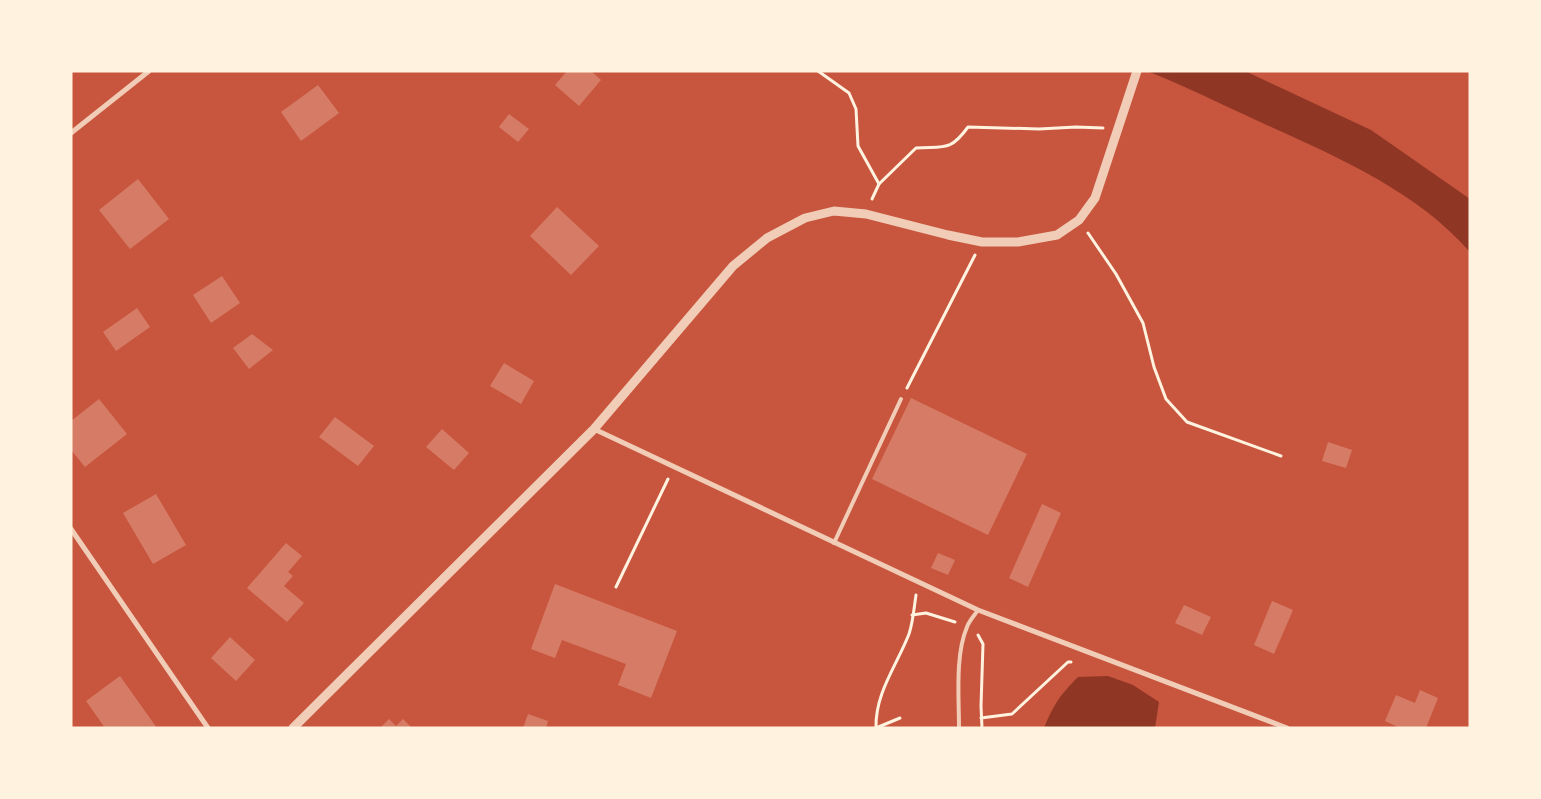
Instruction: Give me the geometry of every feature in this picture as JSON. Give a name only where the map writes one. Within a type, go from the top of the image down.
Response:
[{"type":"street","points":[[71,133],[149,71]]},
{"type":"street","points":[[293,728],[594,429],[733,266],[767,238],[805,218],[834,211],[866,214],[982,242],[1018,242],[1057,235],[1079,220],[1094,198],[1138,71]]},
{"type":"street","points":[[594,429],[978,610],[1287,728]]},
{"type":"street","points":[[71,529],[208,728]]},
{"type":"lane","points":[[834,543],[901,398]]},
{"type":"lane","points":[[960,728],[960,652],[967,626],[978,610]]},
{"type":"path","points":[[818,71],[849,93],[856,109],[858,146],[879,184]]},
{"type":"path","points":[[866,214],[879,184],[916,148],[947,148],[960,139],[968,127],[1040,129],[1076,127],[1118,128]]},
{"type":"path","points":[[1079,220],[1116,274],[1143,323],[1154,368],[1166,399],[1186,422],[1281,456]]},
{"type":"path","points":[[901,398],[982,242]]},
{"type":"path","points":[[616,587],[673,467]]},
{"type":"path","points":[[900,718],[876,728],[876,714],[884,686],[910,631],[918,582]]},
{"type":"path","points":[[981,718],[1012,714],[1068,662],[1104,658]]},
{"type":"shaded area","points":[[1147,71],[1245,71],[1371,130],[1470,199],[1470,252],[1424,210],[1372,176],[1315,147]]},
{"type":"shaded area","points":[[1108,676],[1133,685],[1159,702],[1155,728],[1044,728],[1058,700],[1078,677]]},
{"type":"building","points":[[567,71],[591,71],[601,80],[579,106],[555,85]]},
{"type":"building","points":[[318,85],[339,113],[301,141],[281,112]]},
{"type":"building","points":[[509,114],[529,129],[518,142],[499,127]]},
{"type":"building","points":[[138,179],[169,219],[130,249],[99,210]]},
{"type":"building","points":[[557,207],[599,246],[571,275],[530,236]]},
{"type":"building","points":[[222,276],[240,303],[211,323],[193,295]]},
{"type":"building","points":[[137,308],[150,327],[116,351],[103,332]]},
{"type":"building","points":[[252,334],[273,350],[249,369],[233,348]]},
{"type":"building","points":[[504,363],[534,381],[521,404],[490,386]]},
{"type":"building","points":[[911,398],[1027,454],[988,535],[872,479]]},
{"type":"building","points":[[99,399],[127,434],[85,467],[71,450],[71,421]]},
{"type":"building","points":[[335,417],[374,446],[358,466],[319,437]]},
{"type":"building","points":[[442,429],[469,453],[454,470],[426,447]]},
{"type":"building","points":[[1328,442],[1352,450],[1346,468],[1322,461]]},
{"type":"building","points":[[156,494],[186,545],[153,564],[123,513]]},
{"type":"building","points":[[1042,504],[1061,513],[1028,587],[1009,578]]},
{"type":"building","points":[[286,543],[302,556],[288,572],[293,576],[284,586],[304,603],[287,622],[247,588]]},
{"type":"building","points":[[938,553],[955,560],[948,575],[931,568]]},
{"type":"building","points":[[555,584],[677,631],[651,698],[618,685],[626,664],[562,640],[555,658],[531,649]]},
{"type":"building","points":[[1272,601],[1293,610],[1274,654],[1254,645]]},
{"type":"building","points":[[1184,605],[1211,617],[1202,635],[1175,623]]},
{"type":"building","points":[[230,637],[255,660],[236,681],[211,658]]},
{"type":"building","points":[[120,676],[157,728],[105,728],[86,701]]},
{"type":"building","points":[[1420,690],[1438,698],[1426,728],[1400,728],[1385,721],[1396,695],[1415,703]]},
{"type":"building","points":[[528,714],[548,721],[546,728],[523,728]]},
{"type":"building","points":[[389,719],[396,726],[403,719],[412,728],[380,728]]}]
